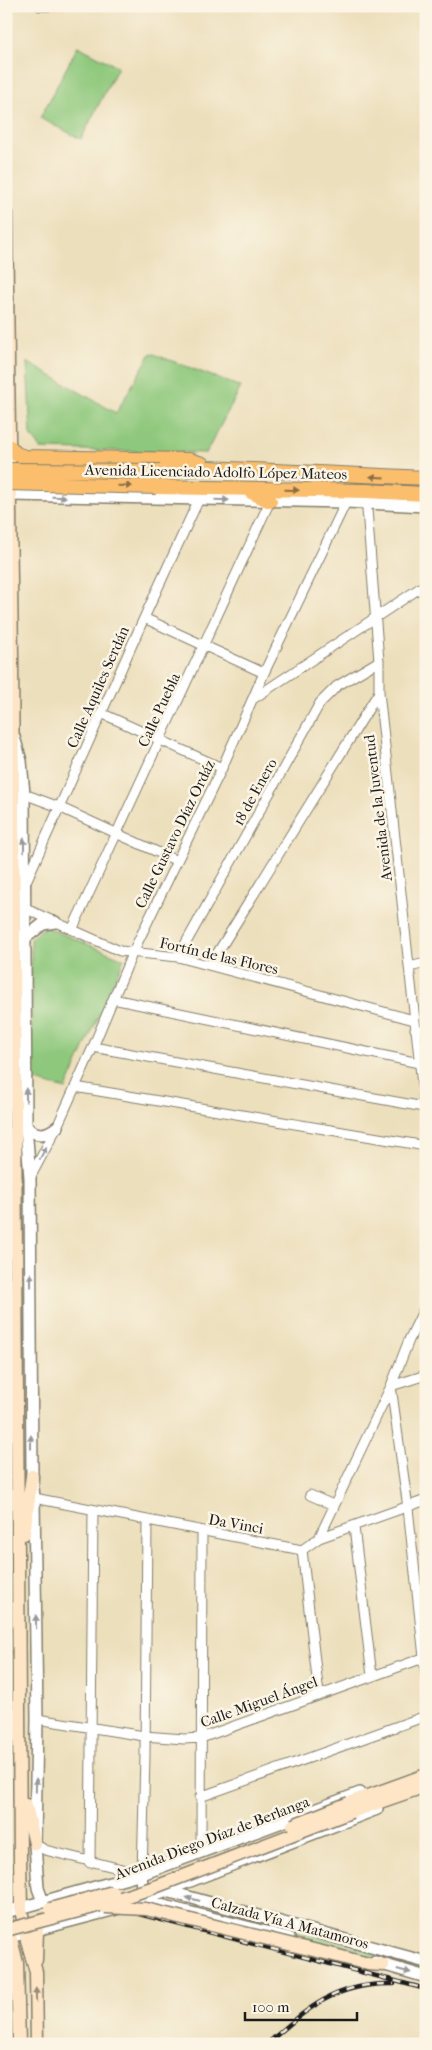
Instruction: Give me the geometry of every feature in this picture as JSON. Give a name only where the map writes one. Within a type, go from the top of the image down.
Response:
[{"type":"main road","points":[[6,213],[10,447],[8,489],[13,735],[21,1908],[31,1932],[36,1972],[36,2044]]},
{"type":"main road","points":[[10,447],[19,456],[32,458],[189,460],[201,463],[208,468]]},
{"type":"main road","name":"Avenida Licenciado Adolfo López Mateos","points":[[6,470],[160,472],[208,468],[426,478]]},
{"type":"main road","name":"Avenida Licenciado Adolfo López Mateos","points":[[8,489],[156,487],[246,489],[366,497],[426,494]]},
{"type":"main road","points":[[246,489],[270,501]]},
{"type":"main road","points":[[18,1563],[32,1476]]},
{"type":"main road","name":"Avenida Diego Díaz de Berlanga","points":[[8,1930],[399,1790],[426,1775]]},
{"type":"main road","points":[[20,1785],[25,1797],[35,1844]]},
{"type":"main road","name":"Avenida Diego Díaz de Berlanga","points":[[399,1790],[426,1786]]},
{"type":"main road","name":"Avenida Diego Díaz de Berlanga","points":[[8,1930],[90,1908],[164,1884],[350,1807]]},
{"type":"main road","points":[[19,2044],[18,1977],[8,1930],[21,1908]]},
{"type":"main road","points":[[90,1908],[146,1909],[368,1964],[383,1965]]},
{"type":"street","points":[[40,6],[63,6]]},
{"type":"street","points":[[31,496],[23,484],[22,477],[24,469],[32,458]]},
{"type":"street","points":[[8,489],[31,496],[346,502],[366,497],[426,506]]},
{"type":"street","name":"Avenida de la Juventud","points":[[366,497],[379,661],[379,692],[418,1063],[426,1121]]},
{"type":"street","name":"Calle Aquiles Serdán","points":[[24,887],[58,807],[199,499]]},
{"type":"street","name":"Calle Puebla","points":[[72,930],[270,501]]},
{"type":"street","name":"Calle Gustavo Díaz Ordáz","points":[[30,1178],[57,1127],[132,954],[222,768],[264,673],[346,502]]},
{"type":"street","points":[[253,699],[426,584]]},
{"type":"street","points":[[144,618],[264,673]]},
{"type":"street","name":"18 de Enero","points":[[178,958],[320,703],[337,686],[379,661]]},
{"type":"street","points":[[210,965],[379,692]]},
{"type":"street","points":[[101,713],[222,768]]},
{"type":"street","points":[[13,735],[22,761],[24,794],[23,1000],[26,1126],[30,1178],[32,1476],[34,1498],[37,1719],[35,1844],[38,1888],[43,1902]]},
{"type":"street","points":[[24,794],[58,807],[177,861]]},
{"type":"street","name":"Fortín de las Flores","points":[[24,908],[120,951],[132,954],[178,958],[210,965],[414,1020]]},
{"type":"street","points":[[24,939],[43,924],[55,922]]},
{"type":"street","points":[[409,967],[426,964]]},
{"type":"street","points":[[113,1000],[418,1063]]},
{"type":"street","points":[[415,1029],[426,1031]]},
{"type":"street","points":[[93,1047],[424,1107]]},
{"type":"street","points":[[75,1087],[426,1146]]},
{"type":"street","points":[[26,1126],[36,1134],[50,1133],[57,1127]]},
{"type":"street","points":[[319,1538],[391,1386],[409,1340],[426,1305]]},
{"type":"street","points":[[391,1386],[426,1375]]},
{"type":"street","points":[[391,1386],[408,1508],[426,1676]]},
{"type":"street","points":[[310,1495],[333,1505]]},
{"type":"street","name":"Da Vinci","points":[[34,1498],[147,1522],[302,1550]]},
{"type":"street","points":[[319,1695],[302,1550],[319,1538],[408,1508],[426,1500]]},
{"type":"street","points":[[90,1863],[93,1510]]},
{"type":"street","points":[[147,1522],[144,1736],[146,1756],[145,1878],[142,1888],[147,1897]]},
{"type":"street","points":[[354,1527],[372,1676]]},
{"type":"street","points":[[201,1851],[202,1532]]},
{"type":"street","name":"Calle Miguel Ángel","points":[[37,1719],[144,1736],[184,1739],[201,1738],[425,1657]]},
{"type":"street","points":[[200,1797],[426,1716]]},
{"type":"street","points":[[21,1908],[109,1884],[145,1878],[201,1851],[347,1797],[381,1787],[399,1790]]},
{"type":"street","points":[[8,1930],[31,1932],[120,1908],[381,1808],[399,1790]]},
{"type":"street","points":[[35,1844],[45,1850],[145,1878]]},
{"type":"street","points":[[175,1862],[174,1873],[178,1879],[185,1883]]},
{"type":"street","name":"Calzada Vía A Matamoros","points":[[145,1878],[165,1891],[426,1962]]},
{"type":"street","points":[[109,1884],[120,1908]]},
{"type":"street","name":"Calzada Vía A Matamoros","points":[[147,1897],[155,1903],[330,1949],[426,1977]]},
{"type":"green space","points":[[78,46],[118,67],[81,139],[40,118]]},
{"type":"green space","points":[[151,353],[241,387],[206,453],[41,449],[31,435],[27,362],[116,413]]},
{"type":"green space","points":[[45,927],[124,959],[66,1089],[32,1080],[31,938]]},
{"type":"green space","points":[[199,1904],[426,1966],[426,1972],[198,1911]]},
{"type":"railway","points":[[6,1799],[8,2044]]},
{"type":"railway","points":[[116,1908],[426,1989]]},
{"type":"railway","points":[[267,2044],[296,2019],[324,2000],[356,1987],[394,1984]]}]
